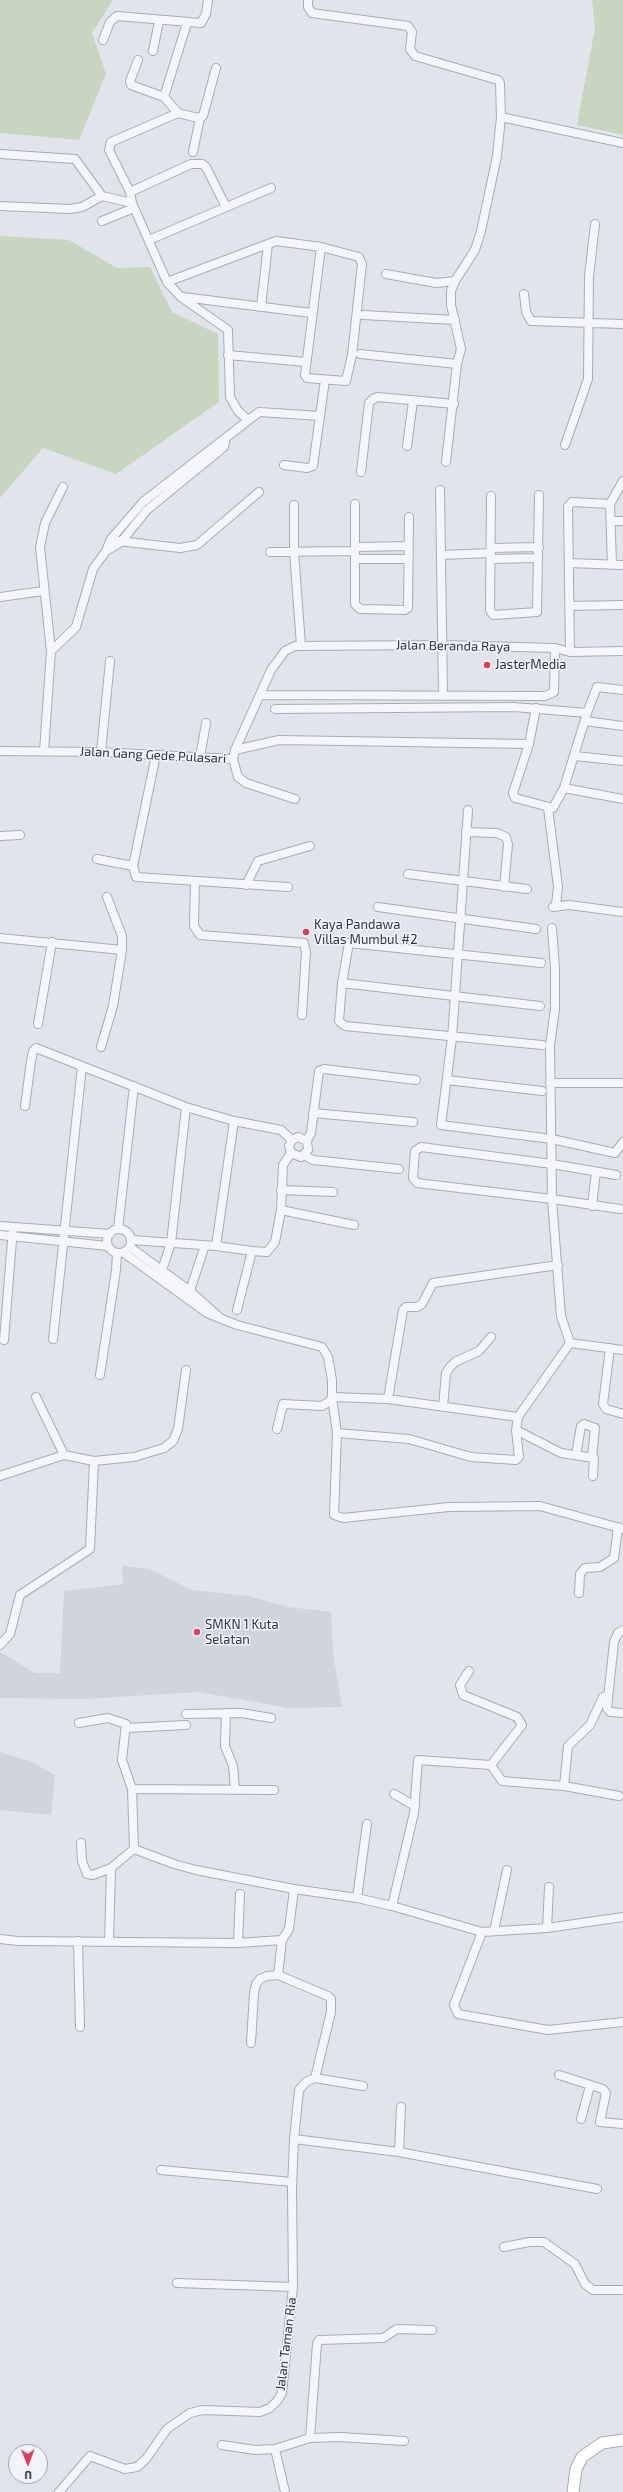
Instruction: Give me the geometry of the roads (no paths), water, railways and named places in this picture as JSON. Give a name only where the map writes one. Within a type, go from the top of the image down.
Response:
[{"type":"street","points":[[103,40],[110,22],[117,16],[195,24],[204,20],[208,0]]},
{"type":"street","points":[[308,0],[308,7],[312,12],[408,26],[412,32],[410,49],[415,56],[498,80],[501,86],[501,117],[497,156],[481,231],[475,250],[455,281],[451,292],[461,349],[457,364],[454,404],[446,462]]},
{"type":"street","points":[[153,51],[159,21]]},
{"type":"street","points":[[164,97],[187,23]]},
{"type":"street","points":[[138,60],[131,85],[164,97],[178,113],[200,118]]},
{"type":"street","points":[[192,152],[200,118],[216,68]]},
{"type":"street","points":[[178,113],[111,142],[109,150],[130,192],[133,206],[167,282],[180,297],[225,326],[228,330],[230,397],[238,411],[248,420]]},
{"type":"street","points":[[501,117],[623,144]]},
{"type":"street","points":[[0,154],[75,159],[102,196],[133,206]]},
{"type":"street","points":[[130,192],[191,164],[202,164],[206,167],[226,207]]},
{"type":"street","points":[[149,240],[271,188]]},
{"type":"street","points":[[0,206],[70,209],[82,207],[102,196]]},
{"type":"street","points":[[102,221],[133,206]]},
{"type":"street","points":[[565,445],[587,388],[589,276],[595,224]]},
{"type":"street","points":[[167,282],[268,244],[281,241],[321,247],[359,257],[362,264],[348,380],[307,378],[306,362],[311,313],[321,247]]},
{"type":"street","points":[[261,307],[268,244]]},
{"type":"street","points":[[386,274],[436,283],[455,281]]},
{"type":"street","points":[[524,294],[526,312],[531,321],[623,324]]},
{"type":"street","points":[[180,297],[311,313]]},
{"type":"street","points":[[363,315],[455,320]]},
{"type":"street","points":[[360,354],[457,364]]},
{"type":"street","points":[[228,355],[306,362]]},
{"type":"street","points":[[284,465],[307,468],[313,466],[324,380]]},
{"type":"street","points":[[361,472],[369,403],[378,397],[454,404]]},
{"type":"street","points":[[407,446],[413,401]]},
{"type":"street","points":[[51,651],[76,627],[93,569],[106,551],[111,539],[143,502],[220,440],[226,438],[260,411],[320,416]]},
{"type":"street","points":[[106,551],[121,542],[147,510],[224,447],[226,438]]},
{"type":"street","points":[[612,565],[610,504],[623,480]]},
{"type":"street","points":[[44,751],[51,651],[43,591],[41,534],[63,487]]},
{"type":"street","points":[[440,490],[443,696]]},
{"type":"street","points":[[111,539],[121,542],[180,548],[197,545],[259,492]]},
{"type":"street","points":[[491,496],[490,610],[493,615],[536,614],[539,547],[539,495]]},
{"type":"street","points":[[355,504],[357,607],[405,610],[410,604],[410,517]]},
{"type":"street","points":[[570,652],[569,504],[610,504]]},
{"type":"street","points":[[294,505],[294,552],[301,645]]},
{"type":"street","points":[[611,521],[623,521]]},
{"type":"street","points":[[270,552],[355,552],[409,546]]},
{"type":"street","points":[[491,554],[539,547]]},
{"type":"street","points":[[355,552],[409,559]]},
{"type":"street","points":[[441,554],[491,554],[538,558]]},
{"type":"street","points":[[569,563],[623,565]]},
{"type":"street","points":[[0,597],[43,591]]},
{"type":"street","points":[[569,606],[623,605]]},
{"type":"street","name":"Jalan Beranda Raya","points":[[285,651],[301,645],[442,645],[554,648],[570,652],[623,651]]},
{"type":"street","points":[[260,695],[545,696],[554,692],[554,648]]},
{"type":"street","name":"Jalan Gang Gede Pulasari","points":[[0,751],[101,752],[233,759],[235,750],[272,670],[285,651]]},
{"type":"street","points":[[101,752],[110,661]]},
{"type":"street","points":[[536,708],[529,744],[514,793],[515,798],[548,808],[556,805],[564,788],[597,687],[623,690]]},
{"type":"street","points":[[275,709],[536,708],[561,711],[623,726]]},
{"type":"street","points":[[200,757],[206,723]]},
{"type":"street","points":[[235,750],[279,740],[509,742],[529,744]]},
{"type":"street","points":[[156,755],[133,866],[136,877],[288,887]]},
{"type":"street","points":[[575,756],[623,761]]},
{"type":"street","points":[[233,759],[238,777],[246,783],[295,799]]},
{"type":"street","points":[[564,788],[623,798]]},
{"type":"street","points":[[548,808],[558,891],[554,906],[623,912]]},
{"type":"street","points":[[468,810],[452,1038],[441,1125],[552,1139],[615,1153],[623,1142]]},
{"type":"street","points":[[466,832],[497,833],[506,837],[508,844],[504,887]]},
{"type":"street","points":[[0,836],[20,834]]},
{"type":"street","points":[[246,884],[258,861],[310,846]]},
{"type":"street","points":[[97,859],[133,866]]},
{"type":"street","points":[[408,874],[527,889]]},
{"type":"street","points":[[195,881],[194,926],[197,933],[304,943],[306,946],[302,1015]]},
{"type":"street","points":[[101,1047],[113,1006],[122,950],[122,936],[107,897]]},
{"type":"street","points":[[378,907],[536,929]]},
{"type":"street","points":[[552,928],[555,968],[550,1083],[552,1199],[561,1316],[570,1343]]},
{"type":"street","points":[[0,938],[122,950]]},
{"type":"street","points":[[38,1024],[52,942]]},
{"type":"street","points":[[541,963],[351,942],[346,949],[339,1021],[345,1026],[452,1038],[542,1045]]},
{"type":"street","points":[[342,983],[540,1006]]},
{"type":"street","points":[[25,1106],[31,1061],[35,1048],[41,1049],[186,1107],[234,1121],[281,1130],[292,1140]]},
{"type":"street","points":[[53,1339],[62,1241],[82,1066]]},
{"type":"street","points":[[304,1155],[309,1147],[307,1141],[311,1133],[317,1073],[321,1070],[416,1080]]},
{"type":"street","points":[[447,1080],[542,1091]]},
{"type":"street","points":[[550,1083],[623,1083]]},
{"type":"street","points":[[118,1229],[134,1086]]},
{"type":"street","points":[[162,1270],[171,1243],[186,1107]]},
{"type":"street","points":[[313,1113],[412,1122]]},
{"type":"street","points":[[216,1246],[234,1121]]},
{"type":"street","points":[[0,1226],[13,1232],[62,1241],[126,1248],[171,1243],[216,1246],[267,1252],[273,1247],[281,1210],[281,1190],[284,1165],[291,1153],[289,1146],[292,1140],[298,1137],[307,1141]]},
{"type":"street","points":[[616,1175],[552,1164],[421,1147],[416,1151],[413,1178],[417,1183],[552,1199],[620,1209]]},
{"type":"street","points":[[291,1153],[297,1156],[304,1155],[313,1160],[399,1169]]},
{"type":"street","points":[[592,1206],[596,1172]]},
{"type":"street","points":[[281,1190],[333,1192]]},
{"type":"street","points":[[281,1210],[354,1225]]},
{"type":"street","points":[[108,1246],[107,1240],[110,1234],[118,1229]]},
{"type":"street","points":[[100,1375],[116,1270],[126,1248],[129,1234],[118,1229]]},
{"type":"street","points":[[4,1340],[13,1232]]},
{"type":"street","points":[[0,1235],[13,1232],[110,1234]]},
{"type":"street","points":[[190,1291],[205,1245]]},
{"type":"street","points":[[126,1248],[162,1270],[190,1291],[221,1319]]},
{"type":"street","points":[[126,1248],[207,1313],[265,1333],[322,1347],[328,1357],[332,1380],[332,1397],[337,1433],[334,1515],[343,1518],[449,1506],[540,1506],[621,1528],[614,1558],[600,1567],[585,1568],[580,1574],[579,1593]]},
{"type":"street","points":[[237,1310],[252,1251]]},
{"type":"street","points":[[388,1399],[402,1312],[404,1308],[417,1307],[422,1304],[433,1283],[558,1265]]},
{"type":"street","points":[[443,1407],[446,1373],[450,1367],[455,1362],[479,1351],[491,1337]]},
{"type":"street","points":[[570,1343],[623,1350]]},
{"type":"street","points":[[337,1433],[409,1440],[471,1457],[513,1460],[519,1457],[516,1430],[518,1417],[570,1343]]},
{"type":"street","points":[[610,1348],[603,1404],[606,1408],[623,1414]]},
{"type":"street","points":[[0,1476],[64,1455],[94,1461],[134,1457],[164,1448],[174,1441],[178,1429],[186,1370]]},
{"type":"street","points":[[36,1397],[64,1455]]},
{"type":"street","points":[[332,1397],[388,1399],[518,1417]]},
{"type":"street","points":[[277,1429],[283,1404],[322,1406],[330,1401],[332,1397]]},
{"type":"street","points":[[576,1455],[580,1427],[584,1424],[595,1428],[592,1457],[595,1460],[593,1476]]},
{"type":"street","points":[[516,1430],[556,1451],[592,1457]]},
{"type":"street","points":[[0,1645],[10,1634],[20,1595],[90,1549],[94,1461]]},
{"type":"street","points":[[623,1630],[618,1634],[614,1642],[606,1708],[610,1712],[623,1713]]},
{"type":"street","points":[[469,1671],[460,1685],[463,1695],[521,1720],[522,1725],[491,1765]]},
{"type":"street","points":[[564,1786],[568,1746],[590,1725],[603,1697],[607,1696]]},
{"type":"street","points":[[186,1714],[226,1713],[271,1718]]},
{"type":"street","points":[[226,1713],[225,1746],[233,1766],[235,1788]]},
{"type":"street","points":[[79,1722],[108,1718],[124,1721],[126,1728],[122,1760],[132,1789],[134,1849]]},
{"type":"street","points":[[126,1728],[186,1725]]},
{"type":"street","points":[[392,1906],[415,1806],[418,1760],[491,1765]]},
{"type":"street","points":[[491,1765],[502,1781],[564,1786],[619,1796]]},
{"type":"street","points":[[132,1789],[235,1788],[274,1790]]},
{"type":"street","points":[[394,1794],[415,1806]]},
{"type":"street","points":[[357,1898],[367,1824]]},
{"type":"street","points":[[81,1843],[82,1861],[87,1874],[92,1875],[112,1868],[134,1849]]},
{"type":"street","points":[[134,1849],[174,1864],[294,1889],[357,1898],[392,1906],[482,1932],[547,1928],[623,1917]]},
{"type":"street","points":[[109,1941],[112,1868]]},
{"type":"street","points":[[494,1931],[507,1870]]},
{"type":"street","points":[[547,1928],[549,1887]]},
{"type":"street","points":[[278,1975],[282,1940],[289,1929],[294,1889]]},
{"type":"street","points":[[238,1943],[240,1894]]},
{"type":"street","points":[[482,1932],[454,2005],[458,2014],[548,2030],[623,2022]]},
{"type":"street","points":[[0,1939],[238,1943],[282,1940]]},
{"type":"street","points":[[78,1941],[80,2027]]},
{"type":"street","points":[[251,2043],[256,1984],[267,1976],[278,1975],[332,1999],[331,2012],[315,2078],[364,2086]]},
{"type":"street","points":[[559,2075],[605,2090],[600,2122],[623,2124]]},
{"type":"street","name":"Jalan Taman Ria","points":[[59,2492],[90,2456],[125,2469],[137,2467],[146,2459],[167,2429],[190,2413],[203,2410],[260,2412],[270,2408],[282,2393],[293,2288],[292,2182],[294,2138],[300,2090],[306,2082],[315,2078]]},
{"type":"street","points":[[581,2119],[590,2086]]},
{"type":"street","points":[[399,2152],[401,2106]]},
{"type":"street","points":[[294,2138],[399,2152],[597,2189]]},
{"type":"street","points":[[161,2170],[292,2182]]},
{"type":"street","points":[[504,2247],[528,2242],[544,2242],[575,2264],[585,2284],[593,2290],[623,2290]]},
{"type":"street","points":[[177,2283],[293,2288]]},
{"type":"street","points":[[310,2438],[318,2340],[324,2338],[383,2338],[397,2329],[432,2330]]},
{"type":"street","points":[[222,2445],[254,2450],[274,2449],[310,2438],[340,2436],[404,2441]]},
{"type":"street","points":[[573,2492],[576,2468],[582,2457],[602,2443],[623,2440]]},
{"type":"street","points":[[274,2449],[285,2492]]},
{"type":"place","name":"JasterMedia","points":[[487,665]]},
{"type":"place","name":"Kaya Pandawa Villas Mumbul #2","points":[[306,932]]},
{"type":"place","name":"SMKN 1 Kuta Selatan","points":[[197,1632]]}]
